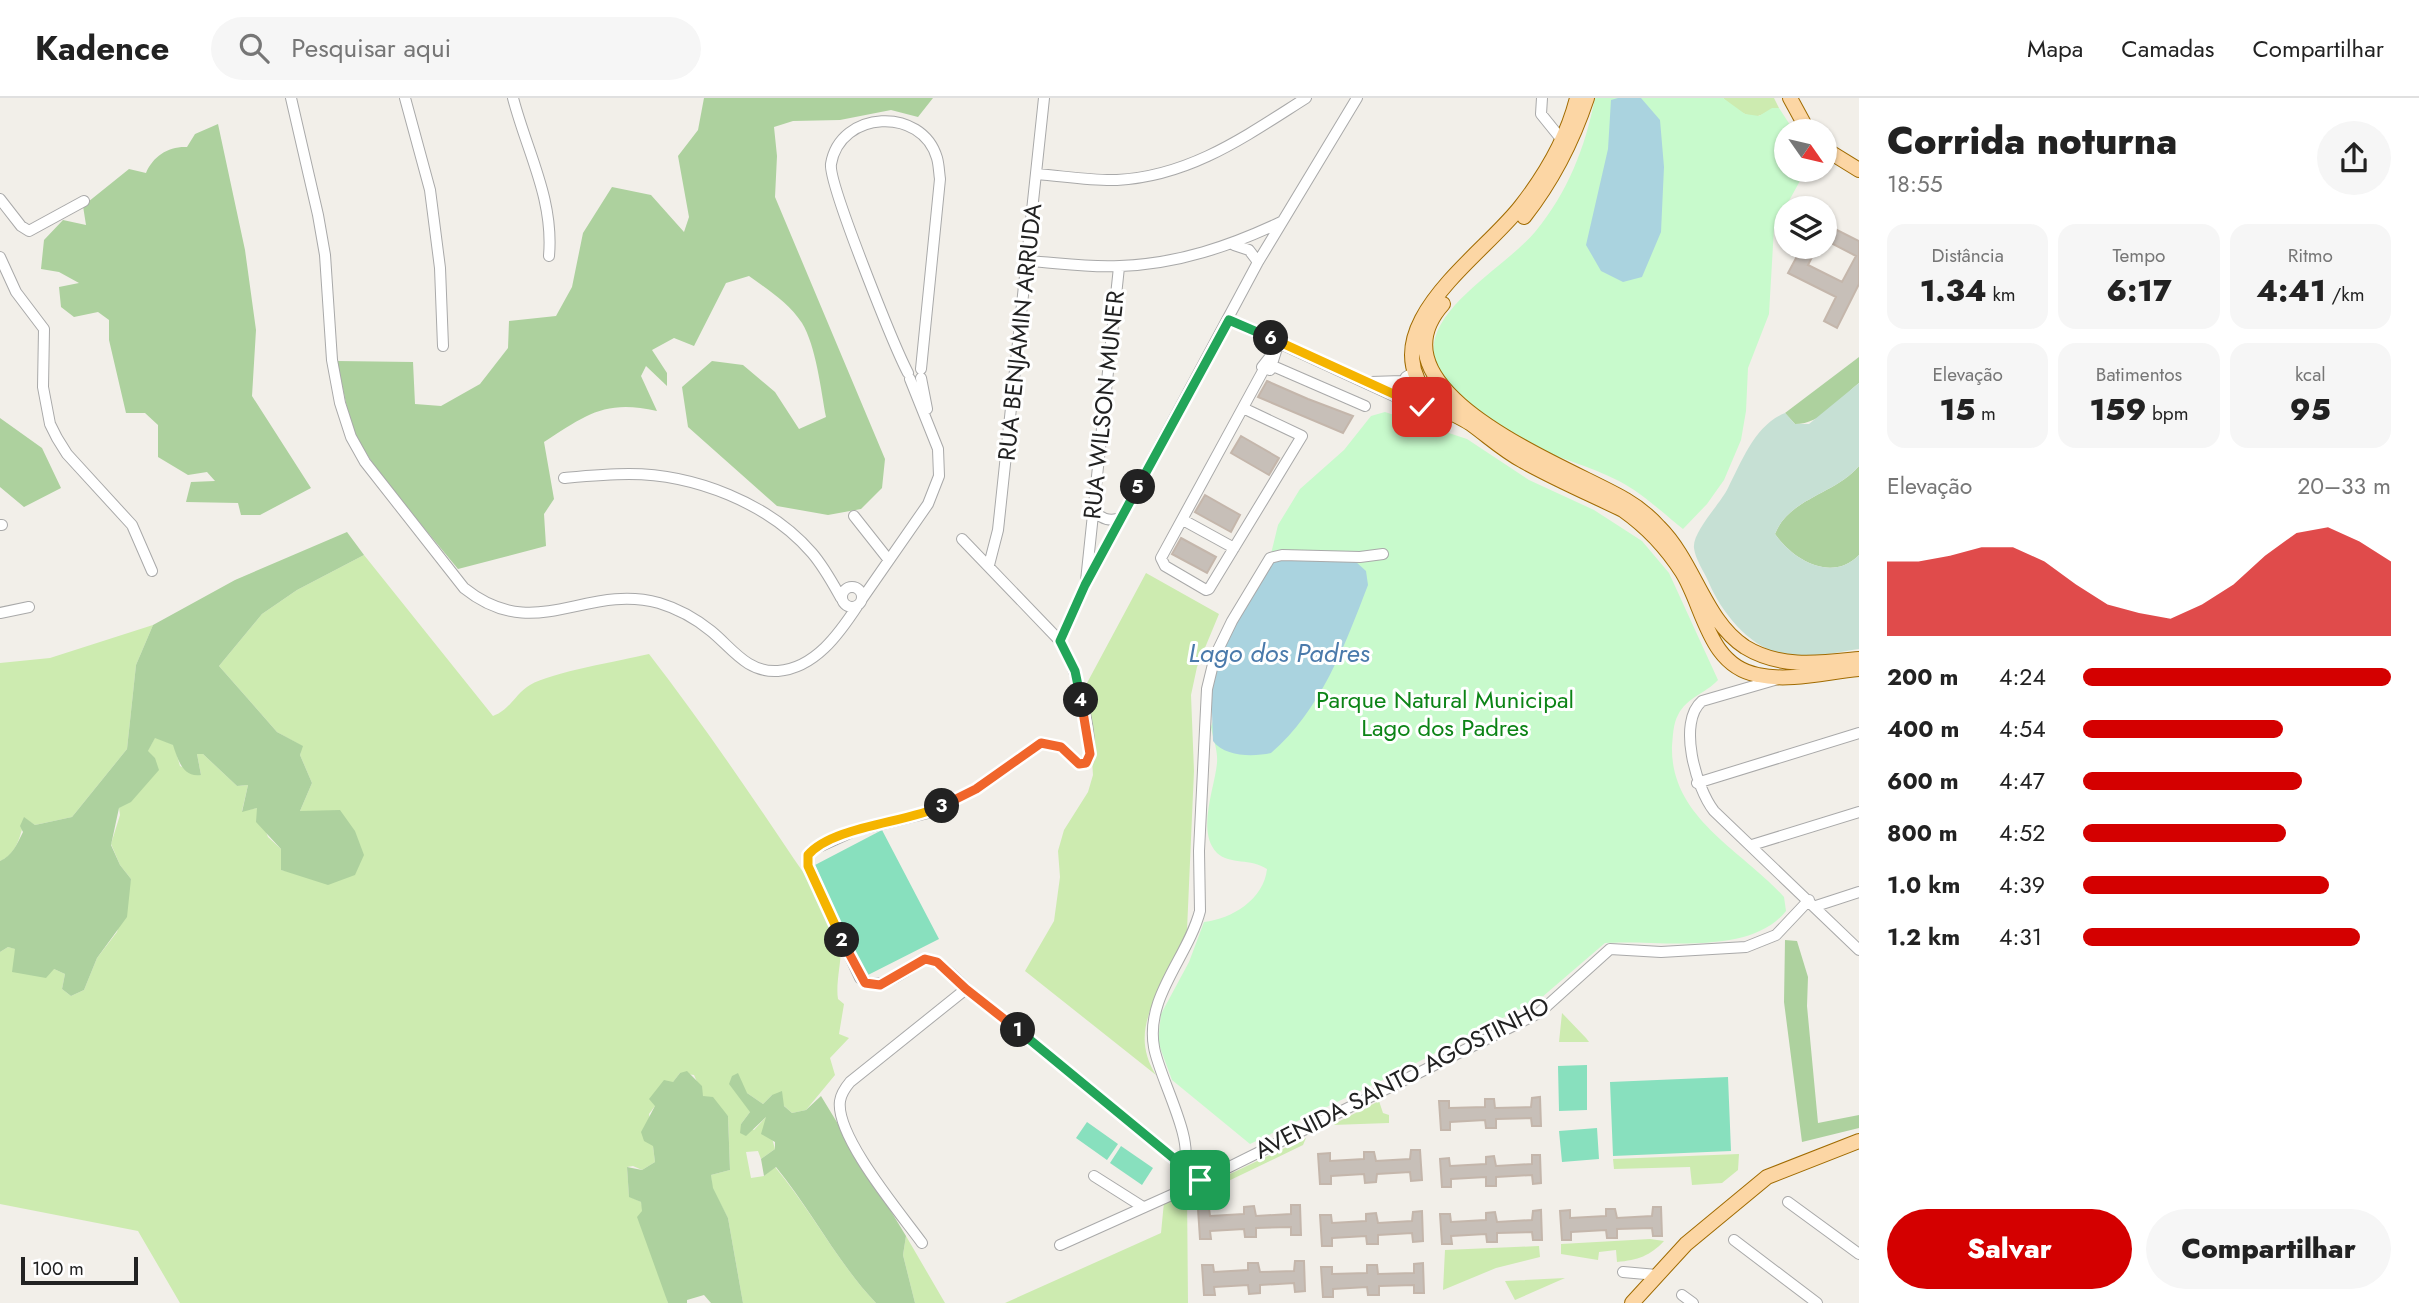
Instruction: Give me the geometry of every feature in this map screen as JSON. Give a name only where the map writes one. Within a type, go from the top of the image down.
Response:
[{"type":"main road","points":[[1577,98],[1562,140],[1543,175],[1520,208],[1420,318],[1412,341],[1414,372],[1432,400],[1524,462],[1623,510],[1638,521],[1667,551],[1683,574],[1714,644],[1747,674],[1790,676],[1859,669]]},
{"type":"main road","points":[[1432,400],[1436,378],[1426,344],[1434,314],[1541,196],[1569,149],[1587,98]]},
{"type":"main road","points":[[1790,98],[1801,119]]},
{"type":"main road","points":[[1838,157],[1859,170]]},
{"type":"main road","points":[[1414,372],[1436,378],[1524,450],[1627,500],[1644,513],[1680,551],[1716,619],[1751,650],[1792,663],[1859,659]]},
{"type":"main road","points":[[1412,403],[1446,410]]},
{"type":"main road","points":[[1747,674],[1751,650]]},
{"type":"main road","points":[[1632,1303],[1686,1244],[1767,1177],[1859,1141]]},
{"type":"street","points":[[291,98],[318,215],[327,268],[332,359],[340,403],[351,437],[365,462],[464,588],[479,600],[513,614],[533,615],[614,598],[659,603],[694,618],[740,658],[761,669],[775,671],[803,664],[834,637],[936,489],[938,449],[915,372],[898,348],[839,200],[830,166],[842,138],[872,122],[891,120],[905,124],[930,144],[937,158],[940,179],[922,345],[915,372]]},
{"type":"street","points":[[295,118],[299,98]]},
{"type":"street","points":[[405,98],[430,190],[440,268],[443,346]]},
{"type":"street","points":[[513,98],[548,205],[550,256]]},
{"type":"street","name":"RUA BENJAMIN ARRUDA","points":[[989,565],[999,530],[1044,98]]},
{"type":"street","points":[[1037,174],[1116,180],[1154,176],[1220,153],[1307,98]]},
{"type":"street","points":[[1542,98],[1541,114],[1562,140]]},
{"type":"street","points":[[1060,641],[1085,585],[1258,262],[1353,100]]},
{"type":"street","points":[[0,199],[21,226],[29,231],[84,201]]},
{"type":"street","points":[[1029,261],[1119,267],[1177,260],[1234,245],[1281,222]]},
{"type":"street","points":[[1234,245],[1249,250],[1258,262]]},
{"type":"street","points":[[0,257],[16,292],[44,329],[43,387],[57,439],[132,526],[152,571]]},
{"type":"street","name":"RUA WILSON MUNER","points":[[1085,585],[1119,267]]},
{"type":"street","points":[[1229,320],[1279,345],[1412,403],[1432,400]]},
{"type":"street","points":[[1279,345],[1161,561],[1206,593],[1302,436]]},
{"type":"street","points":[[1268,367],[1365,406]]},
{"type":"street","points":[[1368,382],[1402,381],[1414,372]]},
{"type":"street","points":[[1402,381],[1402,393],[1412,403]]},
{"type":"street","points":[[1243,408],[1314,442]]},
{"type":"street","points":[[564,478],[630,474],[662,477],[706,487],[740,500],[772,519],[811,552],[848,607],[860,602]]},
{"type":"street","points":[[1092,508],[1097,516],[1105,519],[1121,518]]},
{"type":"street","points":[[854,516],[885,563]]},
{"type":"street","points":[[1183,520],[1234,548]]},
{"type":"street","points":[[962,539],[1060,641],[1075,671],[1090,754],[1086,763],[1079,764],[1052,743],[1041,743],[976,789],[928,813],[854,831],[808,855],[808,866],[860,978],[873,986],[929,958],[937,962],[966,989],[1200,1180]]},
{"type":"street","points":[[1183,1165],[1186,1144],[1154,1047],[1153,1025],[1155,1009],[1191,940],[1200,911],[1204,708],[1215,656],[1232,621],[1270,558],[1282,555],[1360,557],[1383,554]]},
{"type":"street","points":[[834,637],[844,591],[885,563]]},
{"type":"street","points":[[830,577],[861,593],[860,602]]},
{"type":"street","points":[[0,613],[29,607]]},
{"type":"street","points":[[1734,691],[1747,674]]},
{"type":"street","points":[[1790,676],[1702,701],[1693,711],[1691,720],[1697,783],[1714,811],[1859,950]]},
{"type":"street","points":[[1697,783],[1859,733]]},
{"type":"street","points":[[1752,845],[1859,812]]},
{"type":"street","points":[[1813,903],[1859,892]]},
{"type":"street","name":"AVENIDA SANTO AGOSTINHO","points":[[1060,1245],[1200,1180],[1539,1013],[1610,949],[1661,952],[1746,947],[1765,942],[1786,928],[1813,903]]},
{"type":"street","points":[[922,1243],[865,1164],[841,1116],[840,1103],[850,1082],[966,989]]},
{"type":"street","points":[[1094,1176],[1143,1207]]},
{"type":"street","points":[[1788,1202],[1859,1254]]},
{"type":"street","points":[[1734,1240],[1817,1303]]},
{"type":"street","points":[[1623,1272],[1657,1275]]},
{"type":"street","points":[[1682,1295],[1693,1303]]},
{"type":"green space","points":[[704,98],[933,98],[918,117],[891,110],[840,120],[793,121],[774,127],[777,156],[775,197],[885,459],[882,488],[861,509],[828,515],[777,506],[688,427],[682,387],[712,361],[743,365],[775,392],[799,429],[826,417],[814,356],[802,323],[784,303],[749,276],[726,283],[694,346],[674,338],[652,350],[667,373],[667,386],[646,366],[641,376],[657,411],[609,408],[584,417],[544,442],[554,499],[544,514],[546,546],[458,569],[381,476],[352,431],[337,361],[413,362],[415,404],[441,406],[480,384],[508,348],[509,321],[556,316],[572,287],[583,233],[612,187],[651,195],[684,232],[689,217],[678,156],[698,130]]},
{"type":"green space","points":[[1595,98],[1723,98],[1745,114],[1759,116],[1772,108],[1779,108],[1786,119],[1774,119],[1774,182],[1799,182],[1792,196],[1774,196],[1769,314],[1748,368],[1746,411],[1741,440],[1724,480],[1707,504],[1683,529],[1628,486],[1527,443],[1487,417],[1465,401],[1441,376],[1433,352],[1438,330],[1452,309],[1472,288],[1517,250],[1547,217],[1574,169]]},
{"type":"green space","points":[[1723,98],[1774,98],[1779,108],[1753,116],[1739,111]]},
{"type":"green space","points":[[218,124],[245,250],[256,330],[252,396],[311,488],[260,515],[241,515],[238,503],[186,502],[191,482],[215,481],[207,472],[188,475],[158,457],[158,425],[145,413],[126,413],[109,340],[109,320],[98,312],[74,317],[61,307],[59,287],[79,283],[59,272],[41,269],[44,240],[63,220],[86,225],[83,206],[129,169],[146,173],[162,153],[187,147],[195,134]]},
{"type":"green space","points":[[1859,357],[1859,383],[1830,410],[1814,420],[1795,424],[1785,413]]},
{"type":"green space","points":[[1859,383],[1859,466],[1849,476],[1791,512],[1775,534],[1802,559],[1825,568],[1848,563],[1859,555],[1859,649],[1812,656],[1784,655],[1759,645],[1729,617],[1698,561],[1695,541],[1750,445],[1765,426],[1785,413],[1795,424],[1809,424]]},
{"type":"green space","name":"Parque Natural Municipal Lago dos Padres","points":[[1385,412],[1467,439],[1529,480],[1594,510],[1642,541],[1669,573],[1718,680],[1686,704],[1678,715],[1672,746],[1675,771],[1683,793],[1695,813],[1784,897],[1786,911],[1770,926],[1726,941],[1675,944],[1605,943],[1541,998],[1393,1075],[1250,1144],[1172,1080],[1158,1042],[1161,1014],[1189,962],[1204,922],[1225,917],[1245,906],[1260,890],[1267,869],[1222,857],[1211,844],[1207,822],[1217,758],[1211,727],[1270,558],[1278,525],[1300,489],[1344,450],[1371,416]]},
{"type":"green space","points":[[0,418],[42,448],[61,488],[24,507],[0,487]]},
{"type":"green space","points":[[1859,466],[1859,555],[1848,563],[1825,568],[1802,559],[1775,534],[1782,522],[1801,504],[1837,484]]},
{"type":"green space","points":[[347,532],[364,555],[297,590],[262,614],[219,666],[277,732],[303,746],[300,755],[312,783],[300,811],[340,810],[355,831],[364,855],[355,875],[328,885],[281,870],[281,849],[256,822],[257,808],[242,812],[248,785],[237,786],[203,754],[197,754],[201,775],[190,774],[182,767],[173,745],[155,738],[148,751],[155,758],[159,770],[131,802],[119,808],[111,845],[120,865],[131,879],[127,917],[97,958],[84,990],[71,996],[62,989],[65,974],[54,969],[46,978],[12,972],[15,949],[8,947],[0,952],[0,861],[8,856],[16,845],[23,832],[20,826],[24,817],[35,825],[72,817],[127,749],[136,665],[153,625],[235,580]]},
{"type":"green space","points":[[364,555],[493,716],[504,710],[530,685],[540,680],[649,654],[759,807],[837,927],[841,944],[838,999],[844,1004],[839,1034],[849,1038],[830,1058],[835,1075],[806,1110],[792,1113],[772,1095],[763,1104],[747,1093],[750,1112],[741,1124],[754,1130],[766,1117],[775,1149],[761,1159],[758,1151],[746,1152],[751,1178],[764,1176],[775,1167],[849,1271],[876,1303],[743,1303],[728,1218],[712,1188],[711,1175],[730,1170],[728,1116],[703,1096],[694,1075],[680,1073],[649,1114],[655,1162],[642,1170],[633,1166],[627,1167],[629,1196],[641,1202],[668,1303],[180,1303],[138,1231],[0,1204],[0,952],[8,947],[16,949],[13,972],[54,969],[65,974],[62,989],[71,996],[84,990],[97,958],[117,932],[131,879],[120,865],[111,844],[120,815],[119,808],[155,737],[174,745],[180,766],[201,775],[197,754],[203,754],[237,786],[248,785],[242,811],[257,808],[268,837],[281,849],[281,870],[296,873],[308,813],[300,811],[312,783],[300,755],[302,746],[277,732],[219,666],[262,614],[297,590]]},
{"type":"green space","points":[[1146,573],[1219,614],[1197,667],[1191,695],[1194,771],[1187,930],[1147,1019],[1147,1056],[1156,1075],[1025,971],[1054,921],[1060,877],[1058,851],[1064,830],[1088,792],[1093,775],[1087,683]]},
{"type":"green space","points":[[153,625],[136,665],[127,749],[72,817],[35,825],[24,818],[14,849],[0,861],[0,663],[50,658]]},
{"type":"green space","points":[[882,830],[939,939],[864,977],[815,865]]},
{"type":"green space","points":[[1785,940],[1797,941],[1808,977],[1807,1006],[1818,1123],[1859,1115],[1859,1128],[1802,1142],[1784,1002]]},
{"type":"green space","points":[[1562,1013],[1586,1038],[1589,1042],[1559,1042]]},
{"type":"green space","points":[[1587,1065],[1587,1110],[1559,1111],[1558,1066]]},
{"type":"green space","points":[[687,1071],[702,1086],[703,1096],[713,1097],[728,1116],[730,1170],[711,1175],[713,1188],[728,1218],[743,1303],[711,1303],[704,1295],[687,1300],[687,1303],[668,1303],[637,1217],[642,1211],[641,1202],[629,1197],[627,1167],[642,1170],[655,1162],[653,1146],[644,1141],[641,1132],[655,1106],[649,1099],[664,1080],[673,1082],[680,1073]]},
{"type":"green space","points":[[738,1073],[747,1093],[763,1104],[772,1095],[782,1091],[784,1106],[792,1113],[806,1110],[821,1096],[906,1236],[903,1255],[915,1303],[876,1303],[849,1271],[776,1167],[764,1176],[761,1159],[775,1149],[775,1142],[761,1134],[766,1117],[746,1136],[740,1133],[741,1124],[750,1112],[729,1084],[732,1076]]},
{"type":"green space","points":[[1728,1077],[1731,1151],[1613,1156],[1610,1082]]},
{"type":"green space","points":[[1379,1101],[1383,1113],[1389,1115],[1389,1123],[1332,1125]]},
{"type":"green space","points":[[1087,1122],[1118,1144],[1107,1160],[1076,1138]]},
{"type":"green space","points":[[1597,1128],[1599,1159],[1562,1162],[1559,1131]]},
{"type":"green space","points":[[1306,1138],[1303,1145],[1193,1198],[1190,1193]]},
{"type":"green space","points":[[1121,1146],[1153,1168],[1142,1185],[1110,1163]]},
{"type":"green space","points":[[1739,1154],[1738,1170],[1722,1183],[1692,1185],[1690,1167],[1614,1169],[1613,1159]]},
{"type":"green space","points":[[1187,1190],[1188,1303],[1005,1303],[1161,1233],[1164,1202]]},
{"type":"green space","points":[[906,1236],[945,1303],[915,1303],[903,1255]]},
{"type":"green space","points":[[1650,1239],[1664,1241],[1649,1254],[1624,1261],[1617,1262],[1616,1250],[1599,1252],[1598,1260],[1561,1254],[1561,1244]]},
{"type":"green space","points":[[1539,1246],[1540,1257],[1496,1268],[1443,1290],[1445,1250]]},
{"type":"green space","points":[[1565,1278],[1515,1300],[1505,1281]]},
{"type":"water","points":[[1641,98],[1660,120],[1664,167],[1661,232],[1642,277],[1623,282],[1601,271],[1586,245],[1608,149],[1611,100]]},
{"type":"water","name":"Lago dos Padres","points":[[1270,558],[1355,561],[1366,571],[1368,585],[1330,675],[1318,697],[1289,736],[1271,753],[1232,753],[1213,741],[1211,684],[1217,656]]},
{"type":"building","points":[[1837,230],[1859,241],[1859,284],[1837,328],[1824,321],[1836,297],[1788,273],[1796,259],[1811,259],[1808,265],[1842,282],[1856,256],[1837,246]]},
{"type":"building","points":[[1267,381],[1353,416],[1343,433],[1258,397]]},
{"type":"building","points":[[1241,436],[1279,458],[1269,475],[1231,453]]},
{"type":"building","points":[[1205,495],[1240,515],[1231,532],[1195,512]]},
{"type":"building","points":[[1181,538],[1216,557],[1207,573],[1172,554]]},
{"type":"building","points":[[1540,1097],[1541,1126],[1532,1126],[1531,1118],[1496,1119],[1496,1128],[1486,1128],[1485,1120],[1450,1122],[1450,1130],[1441,1130],[1439,1101],[1449,1101],[1449,1108],[1485,1107],[1485,1099],[1494,1099],[1495,1108],[1531,1107],[1532,1098]]},
{"type":"building","points":[[1411,1150],[1420,1150],[1422,1180],[1411,1181],[1410,1172],[1377,1174],[1376,1182],[1365,1183],[1364,1174],[1331,1176],[1331,1184],[1320,1184],[1318,1154],[1330,1153],[1330,1161],[1364,1159],[1364,1152],[1374,1152],[1376,1161],[1410,1159]]},
{"type":"building","points":[[1532,1155],[1540,1155],[1541,1183],[1533,1184],[1532,1175],[1496,1177],[1496,1186],[1486,1186],[1486,1177],[1451,1179],[1451,1187],[1442,1187],[1440,1159],[1449,1158],[1450,1166],[1486,1164],[1486,1157],[1494,1156],[1496,1166],[1532,1164]]},
{"type":"building","points":[[1291,1205],[1300,1205],[1301,1235],[1291,1235],[1291,1227],[1256,1228],[1256,1237],[1245,1237],[1244,1229],[1210,1231],[1211,1239],[1200,1239],[1198,1209],[1209,1208],[1210,1216],[1244,1214],[1244,1207],[1254,1206],[1256,1216],[1291,1214]]},
{"type":"building","points":[[1653,1207],[1661,1207],[1662,1236],[1653,1236],[1652,1228],[1617,1229],[1617,1238],[1607,1238],[1606,1230],[1571,1232],[1571,1240],[1562,1240],[1560,1211],[1570,1210],[1570,1218],[1606,1216],[1606,1209],[1615,1209],[1617,1218],[1652,1216]]},
{"type":"building","points":[[1541,1210],[1542,1240],[1533,1240],[1532,1232],[1497,1233],[1497,1242],[1487,1242],[1486,1234],[1451,1236],[1452,1244],[1442,1244],[1440,1214],[1450,1214],[1451,1222],[1486,1220],[1486,1213],[1495,1212],[1497,1222],[1532,1220],[1533,1211]]},
{"type":"building","points":[[1422,1211],[1423,1241],[1413,1242],[1412,1233],[1378,1235],[1378,1244],[1367,1244],[1366,1236],[1332,1238],[1332,1246],[1322,1246],[1320,1215],[1331,1215],[1332,1223],[1366,1221],[1366,1214],[1376,1213],[1378,1223],[1412,1221],[1413,1212]]},
{"type":"building","points":[[1295,1261],[1304,1261],[1305,1291],[1295,1292],[1294,1283],[1260,1285],[1260,1293],[1249,1294],[1248,1285],[1214,1287],[1215,1295],[1204,1295],[1202,1265],[1213,1265],[1214,1272],[1248,1270],[1248,1263],[1258,1263],[1260,1272],[1294,1271]]},
{"type":"building","points":[[1423,1263],[1424,1293],[1414,1293],[1414,1285],[1379,1286],[1379,1295],[1368,1295],[1367,1287],[1333,1289],[1333,1297],[1323,1297],[1321,1267],[1332,1267],[1332,1274],[1367,1273],[1367,1265],[1377,1265],[1378,1274],[1414,1273],[1414,1264]]},
{"type":"route","points":[[1200,1180],[933,959],[925,959],[880,985],[865,983],[860,978],[808,866],[808,855],[812,850],[854,831],[928,813],[976,789],[1041,743],[1052,743],[1061,747],[1079,764],[1086,763],[1090,754],[1075,671],[1060,641],[1085,585],[1229,320],[1422,407]]}]
